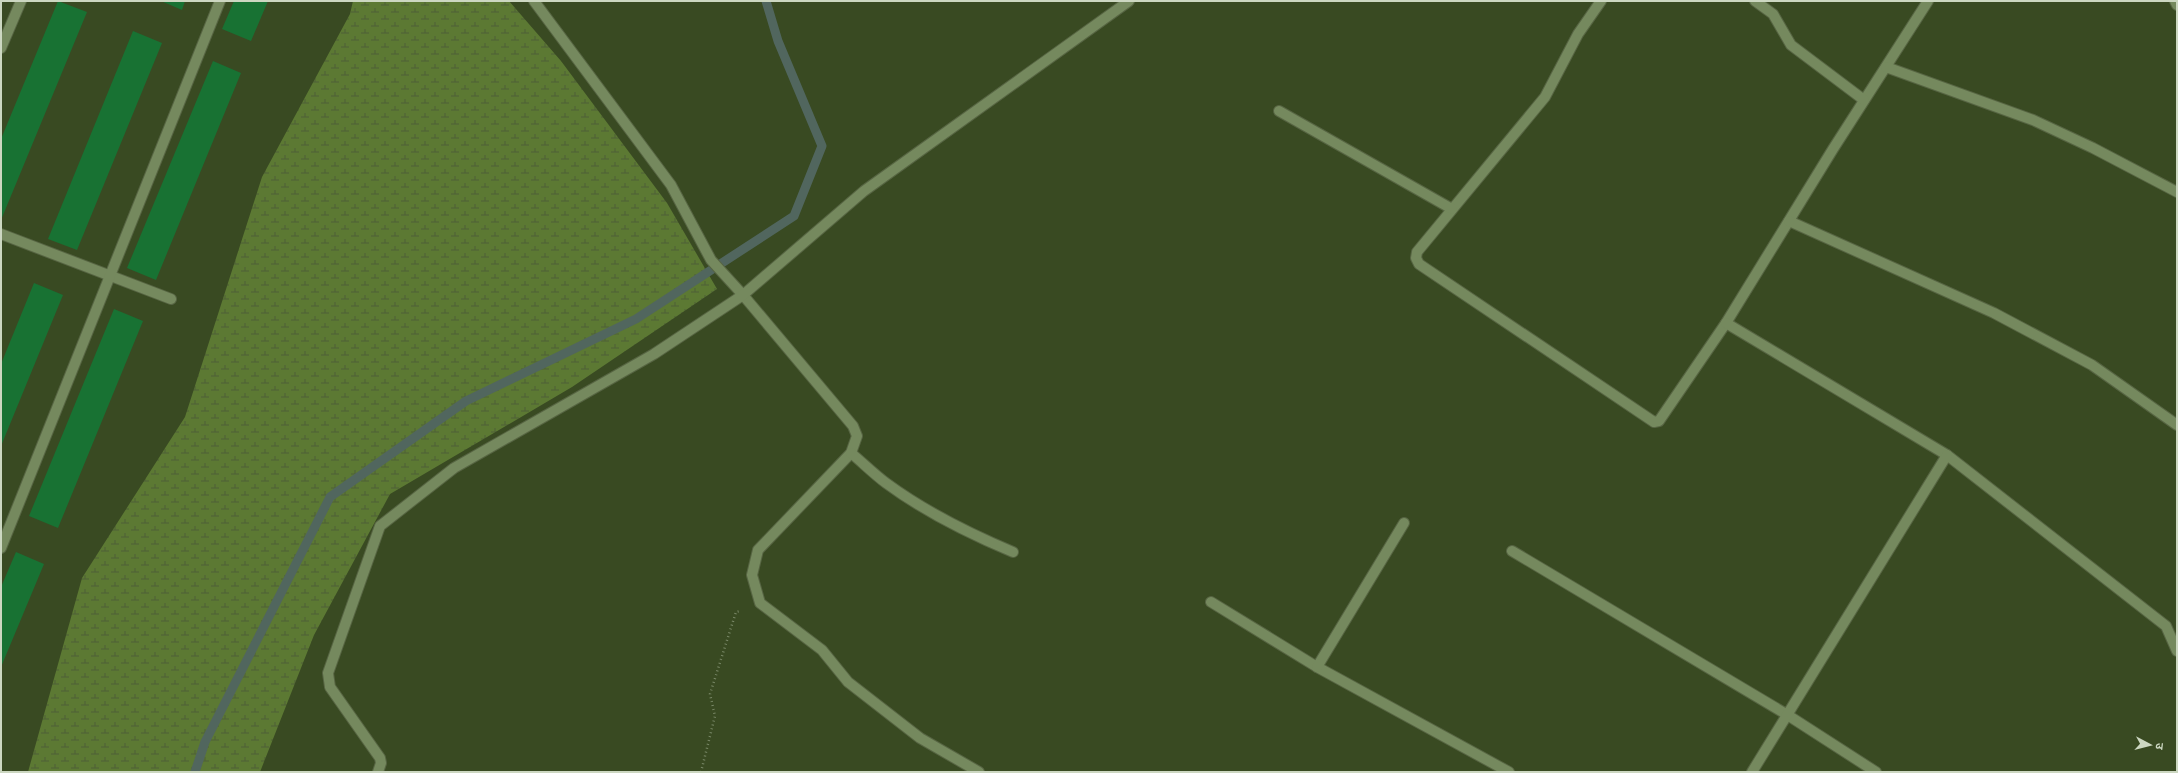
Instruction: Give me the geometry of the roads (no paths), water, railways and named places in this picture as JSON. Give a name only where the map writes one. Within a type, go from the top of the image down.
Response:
[{"type":"street","points":[[1,48],[21,1]]},
{"type":"street","points":[[1,548],[220,1]]},
{"type":"street","points":[[534,1],[671,185],[711,260],[854,426],[856,436],[851,453],[758,550],[752,575],[760,603],[822,650],[848,682],[920,738],[979,772]]},
{"type":"street","points":[[378,772],[381,763],[380,758],[330,687],[328,673],[380,526],[454,468],[654,354],[740,292],[864,191],[1129,1]]},
{"type":"street","points":[[1601,1],[1578,34],[1545,97],[1417,252],[1416,258],[1419,264],[1650,420],[1659,421],[1726,323],[1864,100],[1928,1]]},
{"type":"street","points":[[1756,1],[1773,14],[1791,44],[1864,100]]},
{"type":"street","points":[[2175,1],[2177,5]]},
{"type":"street","points":[[1886,67],[2033,120],[2093,148],[2177,192]]},
{"type":"street","points":[[1279,111],[1452,209]]},
{"type":"street","points":[[1789,221],[1928,282],[2001,317],[2092,365],[2177,425]]},
{"type":"street","points":[[1,234],[171,299]]},
{"type":"street","points":[[1726,323],[1947,455],[2166,626],[2177,651]]},
{"type":"street","points":[[851,453],[886,483],[919,504],[991,543],[1013,552]]},
{"type":"street","points":[[1752,772],[1786,714],[1947,455]]},
{"type":"street","points":[[1317,667],[1404,523]]},
{"type":"street","points":[[1512,551],[1786,714],[1876,772]]},
{"type":"street","points":[[1211,602],[1317,667],[1508,772]]},
{"type":"waterway","points":[[195,772],[205,742],[330,497],[466,401],[636,319],[794,216],[822,146],[778,41],[766,1]]}]
